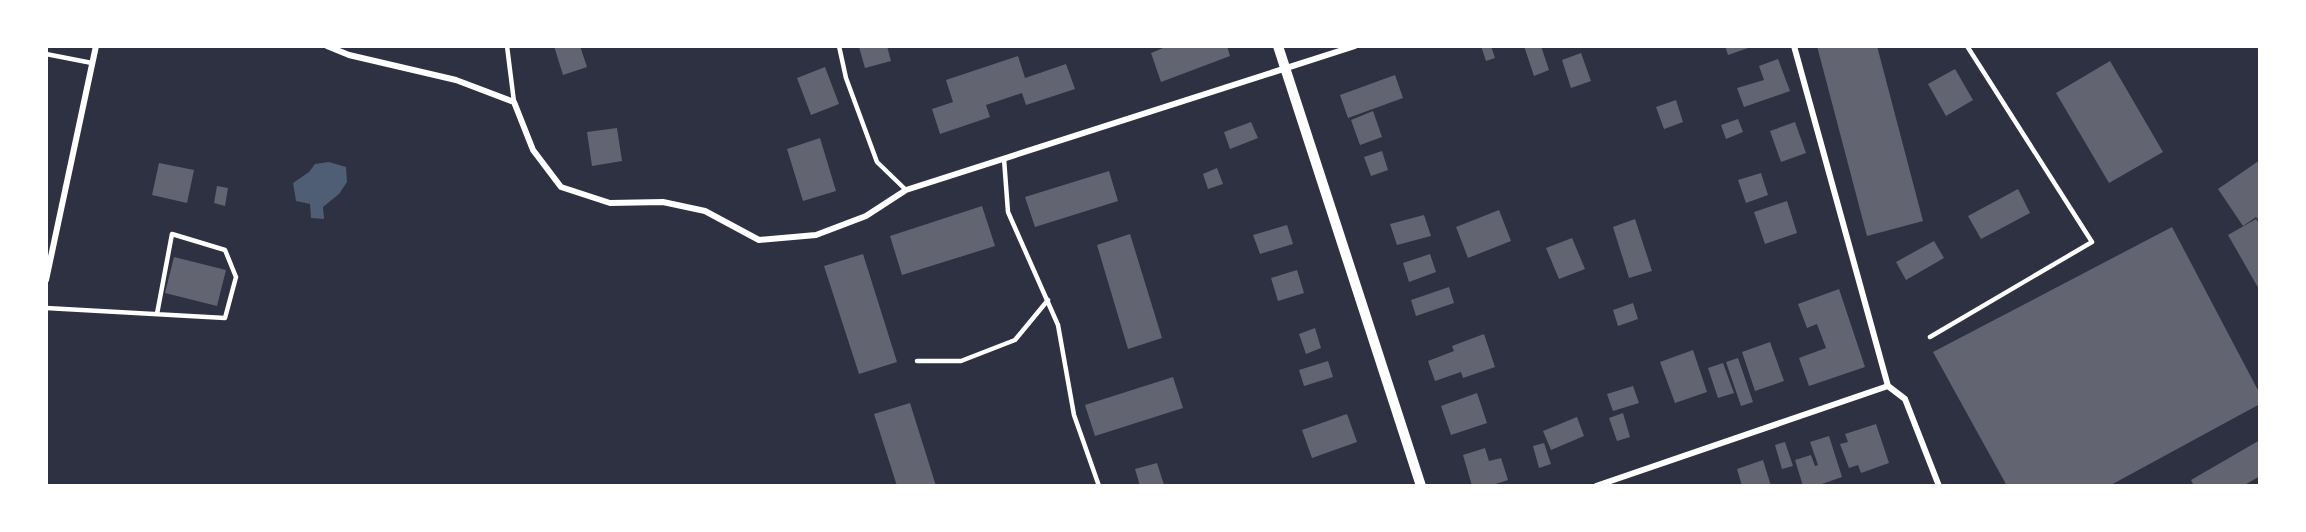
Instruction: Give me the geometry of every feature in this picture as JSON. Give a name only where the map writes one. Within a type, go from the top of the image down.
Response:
[{"type":"street","points":[[46,280],[96,46]]},
{"type":"street","points":[[327,46],[349,55],[456,80],[514,102],[532,150],[561,187],[610,203],[663,202],[705,211],[759,240],[816,235],[866,216],[906,190],[1355,46]]},
{"type":"street","points":[[1278,46],[1421,486]]},
{"type":"street","points":[[1794,46],[1888,386],[1905,399],[1939,486]]},
{"type":"street","points":[[1596,486],[1888,386]]},
{"type":"lane","points":[[507,46],[514,102]]},
{"type":"lane","points":[[839,46],[846,78],[877,162],[906,190]]},
{"type":"lane","points":[[1930,337],[2092,242],[1967,46]]},
{"type":"lane","points":[[46,54],[92,63]]},
{"type":"lane","points":[[1004,159],[1008,212],[1058,325],[1074,415],[1099,486]]},
{"type":"lane","points":[[46,308],[225,318],[236,277],[225,250],[172,234],[158,314]]},
{"type":"lane","points":[[916,361],[961,361],[1015,340],[1048,300]]},
{"type":"water","points":[[329,162],[346,167],[347,182],[339,194],[323,207],[324,219],[311,218],[310,204],[296,201],[293,183],[309,172],[315,164]]},
{"type":"building","points":[[554,46],[580,46],[587,67],[563,75]]},
{"type":"building","points":[[887,46],[891,61],[865,68],[859,47]]},
{"type":"building","points":[[1168,46],[1227,46],[1230,56],[1161,82],[1151,53]]},
{"type":"building","points":[[1481,46],[1491,46],[1495,58],[1486,61]]},
{"type":"building","points":[[1524,46],[1541,46],[1549,70],[1534,76]]},
{"type":"building","points":[[1725,46],[1751,46],[1751,47],[1728,55]]},
{"type":"building","points":[[1817,46],[1877,46],[1923,221],[1867,236]]},
{"type":"building","points":[[1581,53],[1591,81],[1571,88],[1562,60]]},
{"type":"building","points":[[1018,56],[1025,78],[1066,64],[1075,89],[1026,105],[1022,93],[986,105],[990,117],[940,134],[932,109],[953,102],[946,80]]},
{"type":"building","points":[[1778,59],[1790,91],[1744,107],[1737,88],[1764,80],[1759,66]]},
{"type":"building","points":[[2110,61],[2163,152],[2109,183],[2056,93]]},
{"type":"building","points":[[825,67],[839,104],[811,115],[797,78]]},
{"type":"building","points":[[1955,69],[1973,100],[1946,116],[1928,84]]},
{"type":"building","points":[[1395,75],[1403,98],[1348,118],[1340,95]]},
{"type":"building","points":[[1676,100],[1683,122],[1664,129],[1656,107]]},
{"type":"building","points":[[1373,111],[1382,137],[1360,145],[1351,120]]},
{"type":"building","points":[[1738,119],[1743,132],[1726,139],[1721,125]]},
{"type":"building","points":[[1251,122],[1258,138],[1230,149],[1224,132]]},
{"type":"building","points":[[1795,122],[1806,153],[1781,162],[1770,131]]},
{"type":"building","points":[[617,128],[622,161],[592,166],[587,132]]},
{"type":"building","points":[[820,138],[836,191],[803,201],[787,149]]},
{"type":"building","points":[[1382,151],[1388,170],[1371,176],[1364,157]]},
{"type":"building","points":[[2260,160],[2260,222],[2256,217],[2243,226],[2218,189]]},
{"type":"building","points":[[159,163],[194,170],[187,203],[152,195]]},
{"type":"building","points":[[1217,168],[1223,184],[1208,189],[1203,174]]},
{"type":"building","points":[[1109,171],[1118,201],[1035,227],[1025,197]]},
{"type":"building","points":[[1761,173],[1768,195],[1746,203],[1738,180]]},
{"type":"building","points":[[217,186],[228,188],[225,206],[214,203]]},
{"type":"building","points":[[2018,189],[2030,213],[1981,239],[1968,216]]},
{"type":"building","points":[[1787,201],[1797,233],[1765,244],[1754,212]]},
{"type":"building","points":[[982,206],[995,246],[902,275],[890,236]]},
{"type":"building","points":[[1499,210],[1511,241],[1468,258],[1456,227]]},
{"type":"building","points":[[1424,215],[1431,236],[1397,245],[1390,224]]},
{"type":"building","points":[[1635,219],[1652,271],[1629,278],[1613,227]]},
{"type":"building","points":[[2256,219],[2260,224],[2260,291],[2228,235]]},
{"type":"building","points":[[1287,225],[1293,244],[1260,254],[1253,235]]},
{"type":"building","points":[[2172,227],[2260,394],[2260,404],[2109,486],[2007,486],[1933,352]]},
{"type":"building","points":[[1130,234],[1162,338],[1128,349],[1097,245]]},
{"type":"building","points":[[1572,238],[1585,269],[1559,279],[1546,248]]},
{"type":"building","points":[[1934,241],[1944,258],[1906,280],[1896,262]]},
{"type":"building","points":[[863,254],[897,362],[859,374],[824,266]]},
{"type":"building","points":[[1430,254],[1436,272],[1409,282],[1403,263]]},
{"type":"building","points":[[174,257],[226,270],[217,306],[165,293]]},
{"type":"building","points":[[1297,270],[1304,293],[1278,301],[1271,278]]},
{"type":"building","points":[[1449,287],[1454,303],[1416,316],[1411,300]]},
{"type":"building","points":[[1839,289],[1865,367],[1809,386],[1799,358],[1826,348],[1817,324],[1807,328],[1798,304]]},
{"type":"building","points":[[1633,303],[1638,319],[1618,326],[1613,310]]},
{"type":"building","points":[[1315,328],[1321,348],[1306,354],[1299,334]]},
{"type":"building","points":[[1484,334],[1495,367],[1463,378],[1461,372],[1435,381],[1428,361],[1454,351],[1452,346]]},
{"type":"building","points":[[1770,342],[1784,381],[1755,391],[1742,352]]},
{"type":"building","points":[[1693,350],[1707,392],[1675,403],[1660,362]]},
{"type":"building","points":[[1738,358],[1753,402],[1741,406],[1726,362]]},
{"type":"building","points":[[1328,361],[1333,377],[1304,386],[1299,370]]},
{"type":"building","points":[[1723,363],[1734,393],[1718,398],[1708,368]]},
{"type":"building","points":[[1173,377],[1183,408],[1095,436],[1085,405]]},
{"type":"building","points":[[1633,386],[1639,403],[1613,411],[1607,394]]},
{"type":"building","points":[[1477,393],[1487,423],[1451,435],[1441,406]]},
{"type":"building","points":[[910,403],[936,486],[897,486],[874,414]]},
{"type":"building","points":[[1623,413],[1630,437],[1617,441],[1609,418]]},
{"type":"building","points":[[1347,414],[1357,442],[1312,458],[1302,430]]},
{"type":"building","points":[[1577,417],[1584,436],[1551,450],[1543,431]]},
{"type":"building","points":[[1876,424],[1889,463],[1861,473],[1858,465],[1849,468],[1840,444],[1848,442],[1845,434]]},
{"type":"building","points":[[1829,436],[1842,477],[1816,486],[1803,486],[1795,460],[1811,455],[1815,466],[1818,465],[1810,442]]},
{"type":"building","points":[[2260,440],[2260,476],[2243,486],[2194,486],[2191,480]]},
{"type":"building","points":[[1785,442],[1793,466],[1782,469],[1775,445]]},
{"type":"building","points":[[1544,443],[1551,464],[1539,468],[1533,446]]},
{"type":"building","points":[[1485,448],[1489,461],[1501,458],[1508,480],[1489,486],[1472,486],[1463,455]]},
{"type":"building","points":[[1763,460],[1771,486],[1742,486],[1737,469]]},
{"type":"building","points":[[1157,463],[1164,485],[1140,486],[1135,469]]}]
